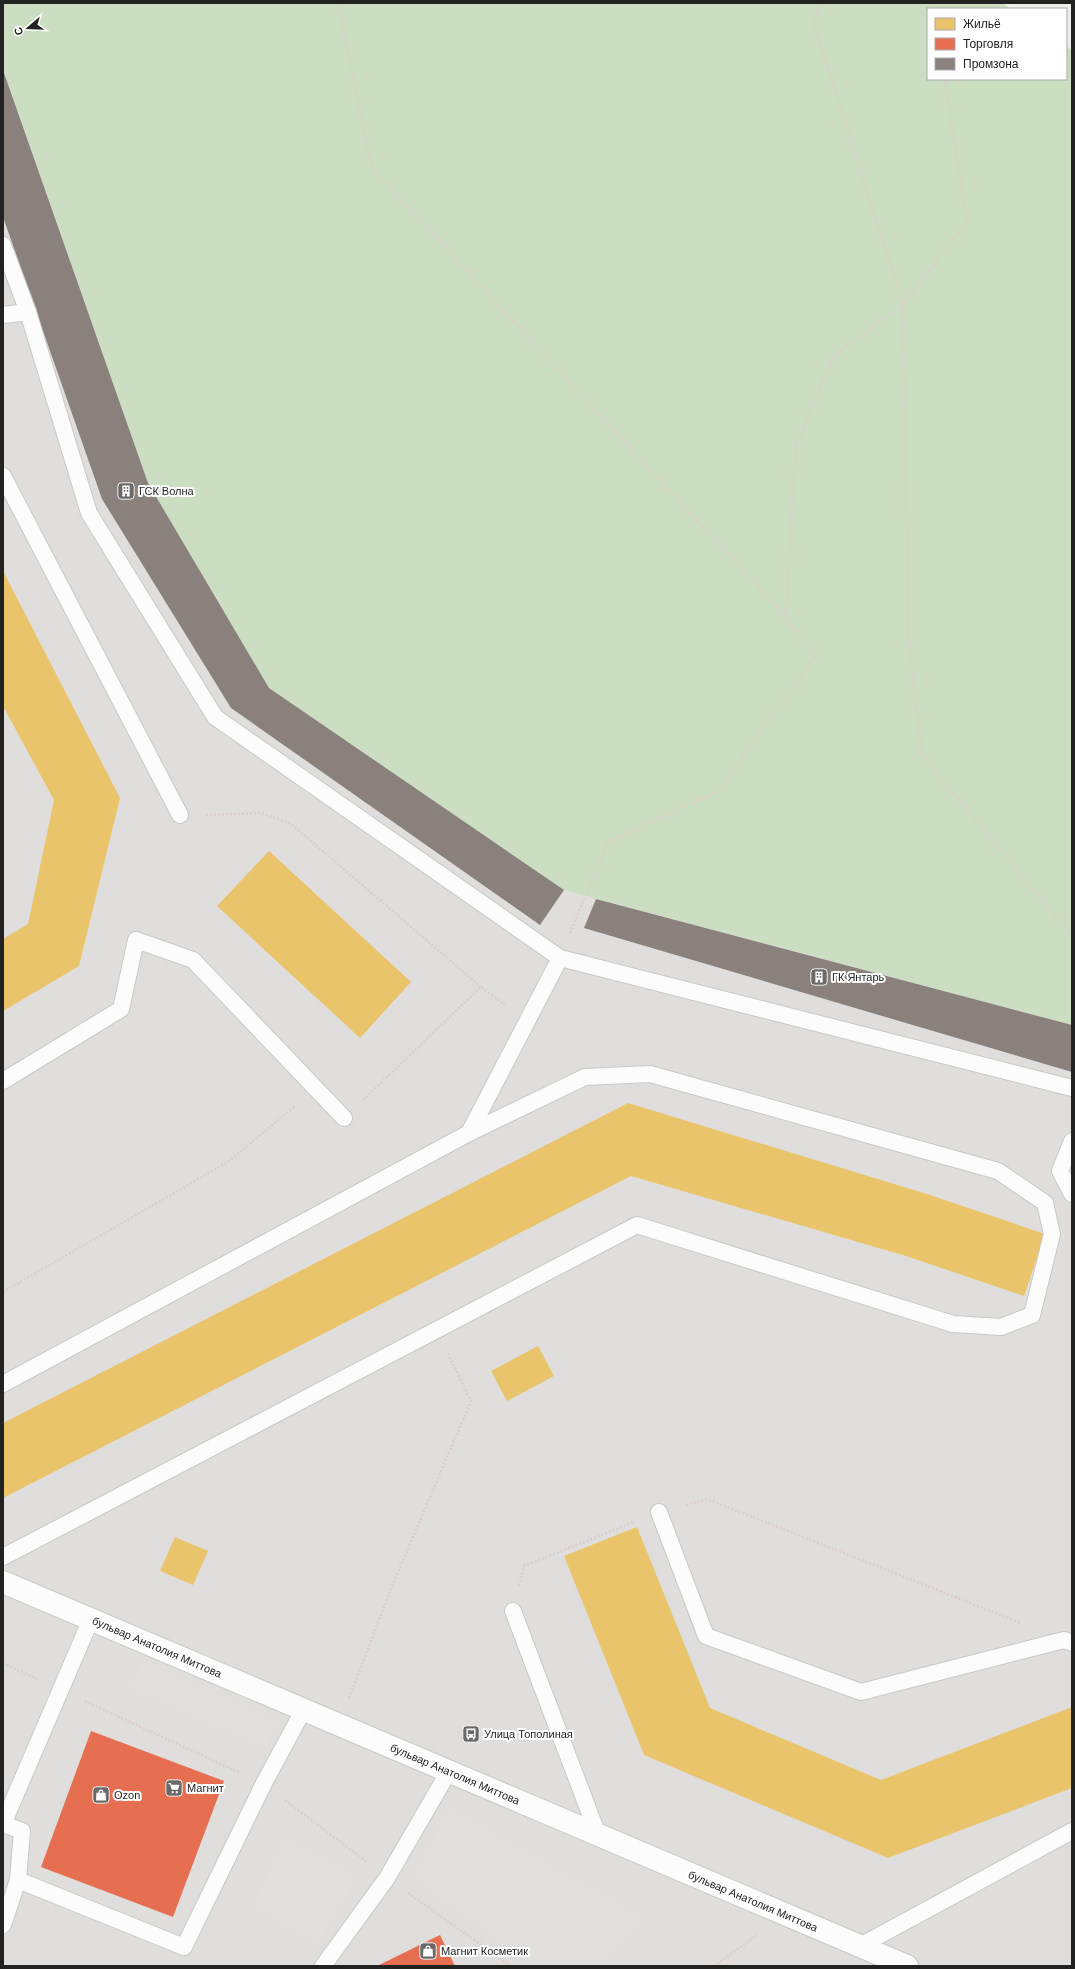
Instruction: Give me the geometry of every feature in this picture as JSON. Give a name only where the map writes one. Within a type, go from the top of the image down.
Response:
[{"type":"street","name":"бульвар Анатолия Миттова","points":[[3,1582],[907,1966]]},
{"type":"lane","points":[[3,245],[28,312],[89,513],[215,717],[560,958],[1072,1088]]},
{"type":"lane","points":[[3,316],[28,312]]},
{"type":"lane","points":[[3,476],[180,815]]},
{"type":"lane","points":[[3,1081],[121,1009],[136,940],[193,960],[344,1118]]},
{"type":"lane","points":[[469,1133],[560,958]]},
{"type":"lane","points":[[3,1384],[469,1133],[585,1077],[650,1074],[998,1171],[1045,1203],[1052,1234],[1032,1315],[1002,1327],[953,1324],[637,1225],[3,1557]]},
{"type":"lane","points":[[1072,1141],[1060,1171],[1072,1194]]},
{"type":"lane","points":[[660,1512],[706,1636],[861,1692],[1068,1641]]},
{"type":"lane","points":[[512,1610],[598,1835]]},
{"type":"lane","points":[[3,1925],[18,1880],[22,1831],[3,1824],[91,1619]]},
{"type":"lane","points":[[18,1880],[184,1947],[264,1784],[304,1709]]},
{"type":"lane","points":[[323,1966],[387,1878],[449,1771]]},
{"type":"lane","points":[[860,1946],[1072,1831]]},
{"type":"path","points":[[338,3],[372,168],[786,617],[815,657],[718,791],[608,842],[560,958]]},
{"type":"path","points":[[822,3],[814,23],[903,305],[909,642],[922,755],[1072,936]]},
{"type":"path","points":[[786,617],[796,446],[833,356],[903,305],[967,222],[945,80]]},
{"type":"path","points":[[180,815],[261,813],[290,823],[481,987],[528,1021]]},
{"type":"path","points":[[344,1118],[481,987]]},
{"type":"path","points":[[3,1292],[228,1162],[316,1089]]},
{"type":"path","points":[[339,1724],[393,1584],[471,1401],[436,1330]]},
{"type":"path","points":[[512,1610],[524,1566],[660,1512],[706,1499],[1068,1641]]},
{"type":"path","points":[[714,1966],[786,1914]]},
{"type":"shaded area","points":[[3,69],[148,483],[1072,1025],[1072,1966],[3,1966]]},
{"type":"shaded area","points":[[142,1663],[276,1722],[266,1746],[132,1688]]},
{"type":"shaded area","points":[[451,1811],[643,1919],[599,1966],[537,1966],[413,1876]]},
{"type":"shaded area","points":[[285,1839],[356,1877],[317,1943],[253,1904]]},
{"type":"green space","points":[[3,3],[1002,3],[1010,8],[927,8],[927,80],[1067,80],[1067,47],[1072,50],[1072,1025],[564,890],[269,688],[148,483],[3,69]]},
{"type":"building: Жильё","points":[[3,571],[120,798],[79,966],[3,1011],[3,939],[28,924],[54,800],[3,706]]},
{"type":"building: Жильё","points":[[269,851],[411,982],[360,1038],[217,906]]},
{"type":"building: Жильё","points":[[628,1103],[927,1194],[1045,1234],[1024,1296],[906,1256],[631,1176],[3,1498],[3,1423]]},
{"type":"building: Жильё","points":[[538,1346],[554,1376],[507,1401],[491,1371]]},
{"type":"building: Жильё","points":[[637,1527],[710,1708],[881,1780],[1072,1707],[1072,1788],[888,1858],[644,1755],[564,1556]]},
{"type":"building: Жильё","points":[[175,1537],[208,1551],[193,1585],[160,1571]]},
{"type":"building: Торговля","points":[[91,1731],[224,1781],[173,1917],[41,1867]]},
{"type":"building: Торговля","name":"Магнит Косметик","points":[[440,1935],[455,1966],[377,1966]]},
{"type":"building: Промзона","name":"ГСК Волна","points":[[3,70],[148,483],[269,688],[564,890],[540,925],[231,708],[102,499],[3,217]]},
{"type":"building: Промзона","name":"ГК Янтарь","points":[[596,899],[1072,1025],[1072,1072],[584,928]]},
{"type":"place","name":"ГСК Волна","points":[[126,491]]},
{"type":"place","name":"ГК Янтарь","points":[[819,977]]},
{"type":"place","name":"Улица Тополиная","points":[[471,1734]]},
{"type":"place","name":"Магнит","points":[[174,1788]]},
{"type":"place","name":"Ozon","points":[[101,1795]]},
{"type":"place","name":"Магнит Косметик","points":[[428,1951]]}]
